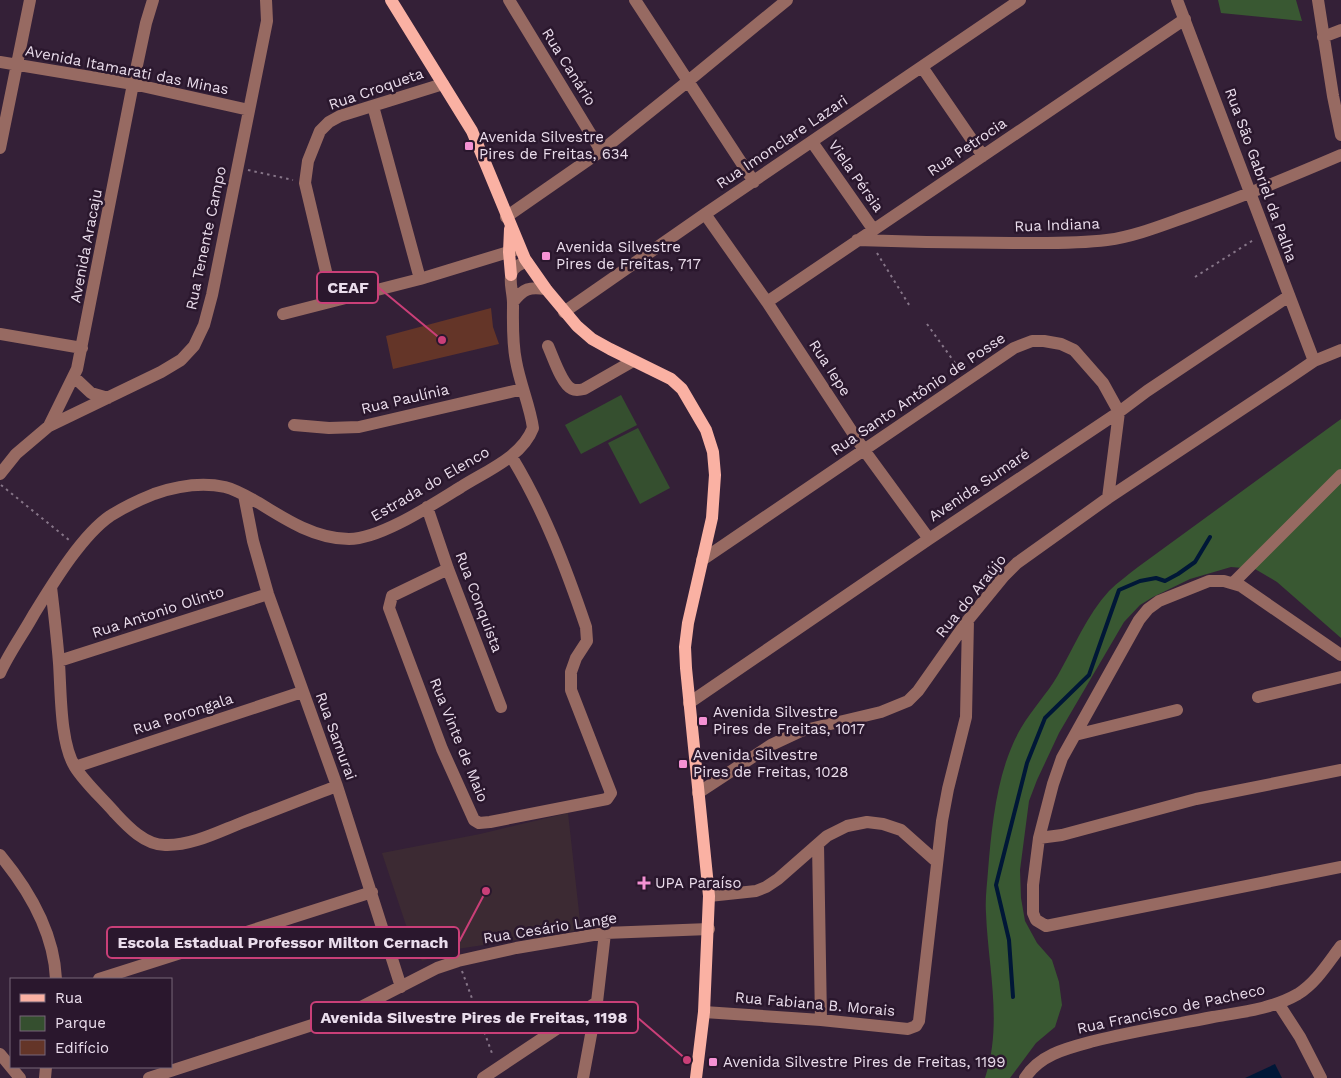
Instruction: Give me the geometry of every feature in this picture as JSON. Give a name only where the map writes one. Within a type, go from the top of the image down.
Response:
[{"type":"main road","points":[[391,0],[472,131],[487,164],[508,222],[515,250],[510,275]]},
{"type":"main road","points":[[515,250],[577,326],[592,338],[671,379],[682,389],[706,430],[713,452],[715,474],[712,518],[688,623],[686,647],[689,703],[709,896],[704,1012],[696,1078]]},
{"type":"street","points":[[0,148],[30,0]]},
{"type":"street","name":"Avenida Aracaju","points":[[0,474],[16,454],[49,426],[74,377],[82,348],[133,84],[153,0]]},
{"type":"street","name":"Rua Tenente Campo","points":[[49,426],[174,364],[181,360],[194,346],[204,325],[212,294],[268,20],[266,0]]},
{"type":"street","name":"Rua Canário","points":[[508,0],[601,151]]},
{"type":"street","points":[[635,0],[754,182]]},
{"type":"street","points":[[508,222],[688,82],[787,0]]},
{"type":"street","name":"Rua Imonclare Lazari","points":[[564,312],[1020,0]]},
{"type":"street","name":"Rua São Gabriel da Palha","points":[[1177,0],[1252,193],[1288,296],[1314,361]]},
{"type":"street","points":[[1318,0],[1341,135]]},
{"type":"street","name":"Rua Petrocia","points":[[767,302],[1185,20]]},
{"type":"street","points":[[1323,37],[1341,30]]},
{"type":"street","name":"Avenida Itamarati das Minas","points":[[0,62],[133,84],[249,110]]},
{"type":"street","points":[[922,67],[982,156]]},
{"type":"street","name":"Rua Croqueta","points":[[333,302],[305,183],[308,161],[320,131],[329,122],[340,116],[443,84]]},
{"type":"street","points":[[373,106],[420,279]]},
{"type":"street","name":"Viela Pérsia","points":[[812,142],[866,237]]},
{"type":"street","name":"Rua Indiana","points":[[866,237],[946,243],[1045,243],[1107,240],[1133,235],[1164,225],[1252,193],[1341,155]]},
{"type":"street","name":"Rua Iepe","points":[[705,214],[767,302],[864,450],[929,538]]},
{"type":"street","points":[[283,314],[420,279],[515,250]]},
{"type":"street","points":[[510,275],[517,266],[526,262]]},
{"type":"street","name":"Estrada do Elenco","points":[[0,673],[51,587],[79,547],[109,517],[136,501],[168,489],[196,485],[225,488],[244,495],[294,524],[319,534],[348,539],[363,538],[374,535],[427,507],[511,456],[525,444],[533,428],[522,389],[513,341],[513,302],[510,275]]},
{"type":"street","points":[[513,302],[526,289],[546,289]]},
{"type":"street","name":"Avenida Sumaré","points":[[689,703],[929,538],[1288,296]]},
{"type":"street","points":[[0,334],[82,348]]},
{"type":"street","name":"Rua Santo Antônio de Posse","points":[[702,560],[1014,348],[1032,340],[1061,344],[1074,350],[1103,383],[1118,412]]},
{"type":"street","points":[[548,346],[566,384],[572,390],[578,391],[633,360]]},
{"type":"street","name":"Rua do Araújo","points":[[698,793],[771,745],[801,732],[881,712],[908,701],[968,620],[1017,563],[1108,498],[1314,361],[1341,350]]},
{"type":"street","points":[[74,377],[91,393],[108,398]]},
{"type":"street","name":"Rua Paulínia","points":[[294,425],[329,428],[359,427],[522,389]]},
{"type":"street","points":[[1108,498],[1118,412]]},
{"type":"street","name":"Rua Vinte de Maio","points":[[448,569],[392,596],[389,608],[442,750],[474,820],[479,823],[490,822],[608,799],[611,793],[571,690],[571,672],[576,658],[586,641],[586,628],[552,534],[528,484],[511,456]]},
{"type":"street","points":[[1233,583],[1341,475]]},
{"type":"street","name":"Rua Samurai","points":[[244,495],[253,541],[268,594],[337,786],[401,987]]},
{"type":"street","name":"Rua Conquista","points":[[427,507],[448,569],[501,707]]},
{"type":"street","points":[[1341,655],[1241,586],[1233,583],[1209,581],[1159,601],[1148,609],[1139,620],[1062,758],[1039,838],[1034,877],[1033,912],[1036,920],[1046,926],[1341,867]]},
{"type":"street","points":[[51,587],[64,733],[75,767],[123,822],[143,838],[152,843],[164,845],[178,844],[211,835],[337,786]]},
{"type":"street","name":"Rua Antonio Olinto","points":[[59,661],[268,594]]},
{"type":"street","points":[[937,862],[948,789],[966,717],[968,620]]},
{"type":"street","points":[[1258,697],[1341,677]]},
{"type":"street","name":"Rua Porongala","points":[[75,767],[302,692]]},
{"type":"street","points":[[1075,735],[1177,710]]},
{"type":"street","points":[[1039,838],[1062,835],[1196,799],[1341,770]]},
{"type":"street","points":[[709,896],[756,891],[766,887],[778,879],[827,836],[847,826],[867,822],[883,824],[901,830],[937,862]]},
{"type":"street","points":[[818,844],[821,1020]]},
{"type":"street","points":[[0,855],[16,875],[40,916],[51,945],[56,978]]},
{"type":"street","name":"Rua Fabiana B. Morais","points":[[704,1012],[914,1028],[918,1021],[937,862]]},
{"type":"street","points":[[102,978],[372,892]]},
{"type":"street","name":"Rua Cesário Lange","points":[[149,1078],[349,1014],[437,968],[458,961],[516,948],[605,933],[709,929]]},
{"type":"street","points":[[583,1078],[597,1002],[605,933]]},
{"type":"street","name":"Rua Francisco de Pacheco","points":[[1025,1078],[1039,1063],[1058,1051],[1121,1034],[1252,1010],[1278,1003],[1298,994],[1313,982],[1341,946]]},
{"type":"street","points":[[483,1078],[597,1002]]},
{"type":"street","points":[[1278,1003],[1300,1037],[1321,1078]]},
{"type":"street","points":[[0,1054],[10,1066]]},
{"type":"street","points":[[12,1068],[20,1078]]},
{"type":"path","points":[[238,168],[305,183]]},
{"type":"path","points":[[1195,277],[1265,232]]},
{"type":"path","points":[[866,237],[911,308]]},
{"type":"path","points":[[927,324],[967,380]]},
{"type":"path","points":[[0,485],[79,547]]},
{"type":"path","points":[[458,961],[497,1068]]},
{"type":"shaded area","points":[[568,813],[581,930],[457,949],[422,961],[407,928],[382,853],[480,834]]},
{"type":"green space","points":[[1218,0],[1296,0],[1302,21],[1221,13]]},
{"type":"green space","points":[[621,395],[637,425],[581,454],[565,425]]},
{"type":"green space","points":[[1341,419],[1341,638],[1277,582],[1255,569],[1231,567],[1190,579],[1153,597],[1140,605],[1124,622],[1059,733],[1029,801],[1020,870],[1021,898],[1025,921],[1037,943],[1052,960],[1059,982],[1062,1005],[1055,1027],[1036,1043],[1010,1078],[985,1078],[990,1058],[994,1016],[986,908],[991,835],[997,797],[1006,761],[1021,728],[1054,682],[1087,621],[1109,591],[1138,567]]},
{"type":"green space","points":[[638,428],[670,488],[640,504],[608,443]]},
{"type":"water","points":[[1275,1064],[1282,1078],[1245,1078]]},
{"type":"building","points":[[491,308],[493,327],[499,344],[393,369],[386,336]]},
{"type":"waterway","points":[[1013,997],[1009,940],[996,885],[1027,763],[1045,718],[1089,675],[1119,590],[1140,581],[1156,578],[1165,581],[1178,574],[1195,562],[1210,537]]},
{"type":"place","name":"Avenida Silvestre Pires de Freitas, 634","points":[[469,146]]},
{"type":"place","name":"Avenida Silvestre Pires de Freitas, 717","points":[[546,256]]},
{"type":"place","name":"CEAF","points":[[442,340]]},
{"type":"place","name":"Avenida Silvestre Pires de Freitas, 1017","points":[[703,721]]},
{"type":"place","name":"Avenida Silvestre Pires de Freitas, 1028","points":[[683,764]]},
{"type":"place","name":"UPA Paraíso","points":[[644,883]]},
{"type":"place","name":"Escola Estadual Professor Milton Cernach","points":[[486,891]]},
{"type":"place","name":"Avenida Silvestre Pires de Freitas, 1198","points":[[687,1060]]},
{"type":"place","name":"Avenida Silvestre Pires de Freitas, 1199","points":[[713,1062]]}]
